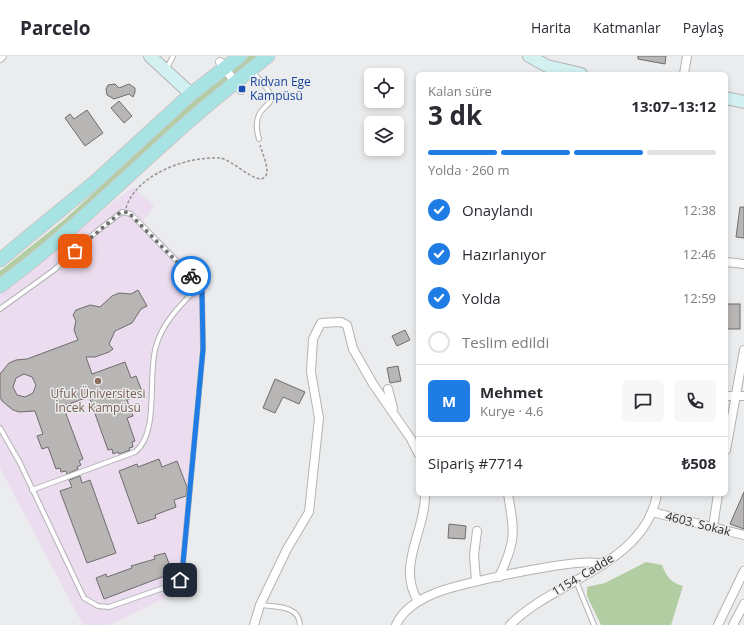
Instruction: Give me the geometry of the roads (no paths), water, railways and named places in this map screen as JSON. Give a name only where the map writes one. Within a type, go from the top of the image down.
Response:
[{"type":"main road","points":[[0,260],[96,181],[222,65],[240,56]]},
{"type":"main road","points":[[0,286],[51,246],[168,139],[238,86],[251,70],[268,56]]},
{"type":"main road","points":[[529,56],[547,66],[573,72]]},
{"type":"main road","points":[[153,57],[191,94]]},
{"type":"main road","points":[[728,98],[744,102]]},
{"type":"street","points":[[684,72],[687,56]]},
{"type":"street","points":[[222,65],[238,86]]},
{"type":"street","points":[[728,262],[744,264]]},
{"type":"street","points":[[254,625],[260,606],[287,549],[309,512],[319,418],[311,372],[313,339],[321,323],[341,322],[347,325],[353,349],[373,384],[411,438],[416,449]]},
{"type":"street","points":[[728,438],[744,350]]},
{"type":"street","points":[[388,389],[397,418]]},
{"type":"street","points":[[728,396],[744,396]]},
{"type":"street","points":[[418,601],[413,594],[410,558],[424,512],[425,496]]},
{"type":"street","points":[[499,578],[511,552],[514,538],[513,518],[508,496]]},
{"type":"street","name":"1154. Cadde","points":[[510,625],[518,616],[542,599],[613,558],[630,542],[652,512],[656,496]]},
{"type":"street","points":[[713,527],[718,496]]},
{"type":"street","name":"4603. Sokak","points":[[652,512],[744,535]]},
{"type":"street","points":[[476,581],[474,555],[477,531]]},
{"type":"street","points":[[396,625],[404,613],[418,601],[438,592],[476,581],[559,566],[593,562],[604,564]]},
{"type":"street","points":[[718,625],[744,571]]},
{"type":"street","points":[[733,625],[744,604]]},
{"type":"lane","points":[[166,71],[173,56]]},
{"type":"lane","points":[[251,70],[269,92],[271,98],[270,103],[262,109],[258,119],[257,130],[259,139]]},
{"type":"lane","points":[[0,309],[54,270],[96,232],[120,213],[125,212],[131,214],[196,281],[197,287],[202,292],[203,349],[182,574],[180,580],[175,584],[109,607],[98,606],[88,601],[81,593],[13,449],[0,428]]},
{"type":"lane","points":[[32,490],[135,452],[141,447],[147,433],[152,364],[159,337],[172,313],[197,287]]},
{"type":"lane","points":[[576,580],[594,625]]},
{"type":"lane","points":[[260,606],[291,609],[298,616],[300,625]]},
{"type":"place","name":"Rıdvan Ege Kampüsü","points":[[242,89]]},
{"type":"place","name":"Ufuk Üniversitesi İncek Kampüsü","points":[[98,381]]}]
